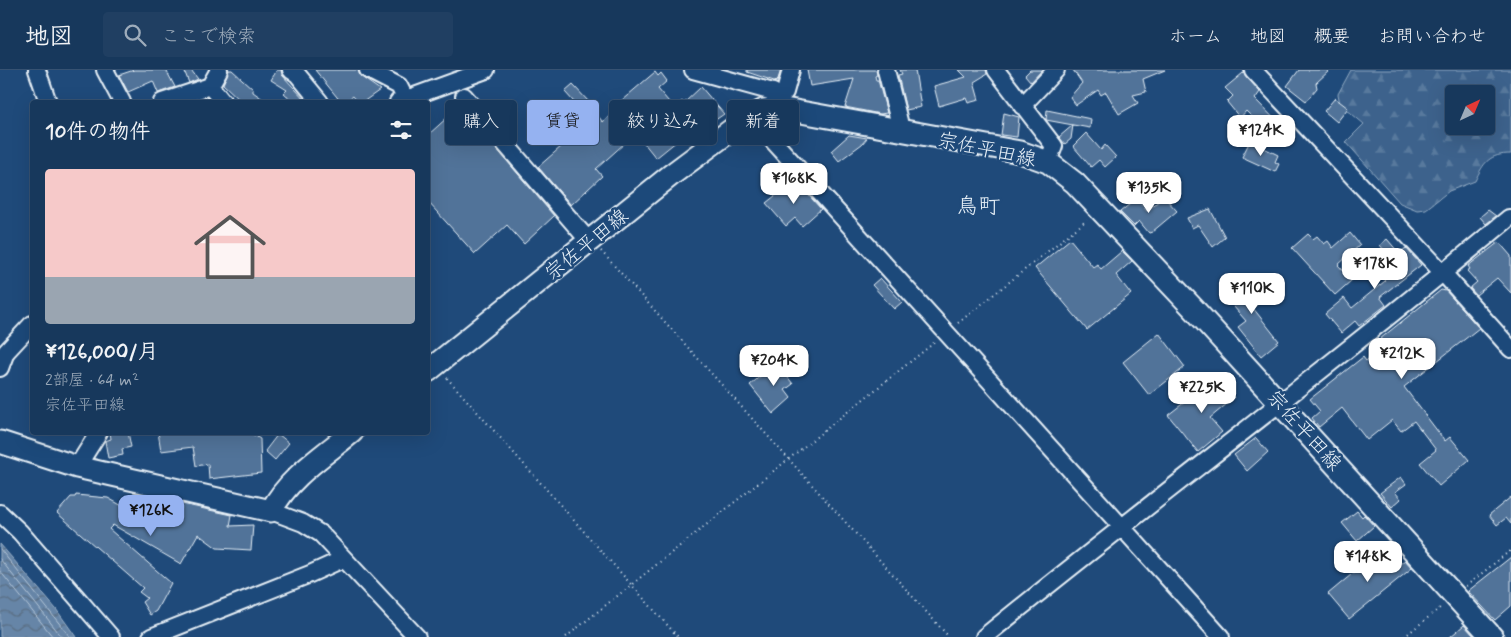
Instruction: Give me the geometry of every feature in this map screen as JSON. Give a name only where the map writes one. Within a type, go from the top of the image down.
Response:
[{"type":"main road","name":"宗佐平田線","points":[[799,109],[897,130],[1020,152],[1048,162],[1075,183],[1100,209],[1280,403],[1492,637]]},
{"type":"main road","name":"宗佐平田線","points":[[430,364],[591,240],[671,175],[727,134]]},
{"type":"main road","points":[[0,442],[77,466],[271,510],[277,499],[298,476],[348,435]]},
{"type":"street","points":[[37,70],[47,100]]},
{"type":"street","points":[[105,70],[121,100]]},
{"type":"street","points":[[168,100],[210,86],[219,70]]},
{"type":"street","points":[[291,70],[297,74],[318,100]]},
{"type":"street","points":[[368,70],[399,86],[402,100]]},
{"type":"street","points":[[405,100],[486,70]]},
{"type":"street","points":[[693,70],[773,92],[776,100]]},
{"type":"street","points":[[781,100],[791,70]]},
{"type":"street","points":[[886,70],[899,120],[897,130]]},
{"type":"street","points":[[996,70],[1054,146],[1048,162]]},
{"type":"street","points":[[1022,106],[1056,70]]},
{"type":"street","points":[[1253,70],[1443,273],[1511,349]]},
{"type":"street","points":[[210,86],[222,100]]},
{"type":"street","points":[[464,96],[582,233],[591,240]]},
{"type":"street","points":[[777,145],[1221,637]]},
{"type":"street","points":[[984,637],[1121,526],[1280,403],[1443,273],[1509,218]]},
{"type":"street","points":[[0,368],[6,352],[30,326]]},
{"type":"street","points":[[77,466],[97,435]]},
{"type":"street","points":[[271,510],[303,523],[320,534],[417,637]]},
{"type":"street","points":[[0,514],[20,532],[111,637]]},
{"type":"street","points":[[151,637],[343,559]]},
{"type":"path","points":[[566,637],[1100,209]]},
{"type":"path","points":[[591,240],[949,637]]},
{"type":"path","points":[[430,364],[678,637]]},
{"type":"green space","points":[[1351,70],[1511,70],[1511,154],[1504,154],[1488,160],[1475,181],[1449,191],[1426,209],[1417,210],[1400,203],[1346,142],[1364,124],[1340,104],[1338,94]]},
{"type":"water","points":[[0,544],[56,609],[76,637],[0,637]]},
{"type":"building","points":[[134,70],[166,70],[175,87],[158,93],[153,81],[128,92],[119,75]]},
{"type":"building","points":[[184,70],[191,70],[198,79],[189,83]]},
{"type":"building","points":[[229,70],[232,70],[253,89],[253,92],[264,100],[240,100],[223,84]]},
{"type":"building","points":[[277,70],[281,70],[282,75],[305,100],[292,100],[284,93],[287,90],[271,80]]},
{"type":"building","points":[[315,70],[358,70],[360,76],[380,90],[366,100],[356,100],[353,96],[348,100],[339,100]]},
{"type":"building","points":[[747,70],[781,70],[777,82],[747,72]]},
{"type":"building","points":[[807,70],[876,70],[876,80],[878,80],[887,113],[880,114],[845,107],[854,79],[810,86]]},
{"type":"building","points":[[900,70],[915,70],[921,107],[906,110],[898,75],[902,74]]},
{"type":"building","points":[[959,70],[986,70],[987,74],[974,82],[979,100],[968,103],[966,98],[939,106],[934,86],[966,77]]},
{"type":"building","points":[[1030,70],[1042,70],[1031,82],[1025,75]]},
{"type":"building","points":[[1073,70],[1165,70],[1143,79],[1146,92],[1133,95],[1138,103],[1119,114],[1106,92],[1101,95],[1098,90],[1076,105],[1070,97],[1082,83]]},
{"type":"building","points":[[1299,70],[1330,70],[1316,83],[1317,88],[1306,101],[1287,86]]},
{"type":"building","points":[[655,72],[658,76],[661,73],[667,81],[658,89],[667,100],[622,100]]},
{"type":"building","points":[[1243,73],[1260,92],[1255,99],[1290,135],[1279,144],[1246,111],[1240,118],[1227,102],[1233,96],[1225,88]]},
{"type":"building","points":[[573,85],[587,100],[572,100],[565,92]]},
{"type":"building","points":[[701,87],[712,100],[687,100]]},
{"type":"building","points":[[1335,98],[1348,108],[1337,122],[1324,111]]},
{"type":"building","points":[[717,106],[724,114],[717,119]]},
{"type":"building","points":[[1047,110],[1091,119],[1090,128],[1046,120]]},
{"type":"building","points":[[1004,113],[1019,117],[1017,137],[1001,135]]},
{"type":"building","points":[[609,116],[609,145],[623,145],[596,169],[602,176],[571,205],[538,167],[561,145],[599,145],[599,117],[603,122]]},
{"type":"building","points":[[445,120],[445,145],[493,145],[554,216],[524,244],[507,225],[475,254],[430,204],[430,133]]},
{"type":"building","points":[[1073,125],[1071,139],[1065,144],[1059,137]]},
{"type":"building","points":[[1086,133],[1101,150],[1105,145],[1116,157],[1105,167],[1099,160],[1091,167],[1073,146]]},
{"type":"building","points":[[849,135],[867,138],[839,161],[831,151]]},
{"type":"building","points":[[1250,141],[1278,155],[1275,162],[1279,164],[1275,172],[1242,157]]},
{"type":"building","points":[[646,145],[672,145],[656,158]]},
{"type":"building","points":[[795,180],[821,209],[802,226],[795,218],[786,226],[766,203]]},
{"type":"building","points":[[1162,198],[1165,198],[1177,211],[1149,233],[1139,221],[1134,226],[1120,212],[1136,199],[1147,211]]},
{"type":"building","points":[[1210,209],[1225,237],[1213,247],[1198,225],[1192,228],[1187,218]]},
{"type":"building","points":[[1488,210],[1496,216],[1486,224],[1480,217]]},
{"type":"building","points":[[1350,233],[1360,245],[1338,265],[1352,280],[1335,295],[1292,248],[1308,234],[1313,239],[1317,236],[1324,244],[1328,241],[1333,248]]},
{"type":"building","points":[[1070,239],[1093,267],[1097,264],[1101,269],[1122,251],[1132,261],[1116,275],[1131,294],[1087,330],[1035,268]]},
{"type":"building","points":[[1387,239],[1399,253],[1406,248],[1421,265],[1380,297],[1386,305],[1359,326],[1355,321],[1341,333],[1325,314],[1344,298],[1352,308],[1385,281],[1377,271],[1391,259],[1380,245]]},
{"type":"building","points":[[1499,242],[1511,256],[1511,293],[1497,278],[1476,295],[1470,288],[1477,282],[1467,271],[1470,269],[1468,266]]},
{"type":"building","points":[[880,278],[902,302],[894,309],[872,285]]},
{"type":"building","points":[[1253,278],[1267,296],[1253,308],[1279,341],[1261,356],[1238,327],[1246,321],[1227,299],[1229,297],[1224,292],[1234,283],[1240,289]]},
{"type":"building","points":[[1441,290],[1446,291],[1479,328],[1404,387],[1445,441],[1450,437],[1469,460],[1439,486],[1420,463],[1436,450],[1414,421],[1401,431],[1392,420],[1367,440],[1342,408],[1319,427],[1312,418],[1320,411],[1310,399],[1363,357],[1366,361],[1385,345],[1380,339]]},
{"type":"building","points":[[1159,333],[1185,367],[1149,395],[1123,362]]},
{"type":"building","points":[[776,363],[780,368],[785,364],[791,370],[786,375],[793,384],[785,390],[791,398],[773,414],[750,385]]},
{"type":"building","points":[[1217,377],[1234,398],[1210,418],[1222,432],[1198,452],[1168,415]]},
{"type":"building","points":[[110,435],[129,435],[131,447],[122,449],[123,455],[108,458],[105,441],[111,439]]},
{"type":"building","points":[[158,435],[254,435],[260,439],[261,473],[209,479],[208,464],[196,466],[193,447],[161,451]]},
{"type":"building","points":[[277,435],[289,443],[275,460],[265,451]]},
{"type":"building","points":[[1256,438],[1268,452],[1247,471],[1234,455]]},
{"type":"building","points":[[1401,477],[1406,484],[1395,492],[1401,499],[1392,507],[1380,493]]},
{"type":"building","points":[[76,495],[108,498],[160,527],[169,514],[178,519],[182,504],[232,515],[230,526],[253,525],[251,550],[217,548],[198,534],[181,564],[113,525],[109,529],[171,583],[156,611],[150,615],[142,602],[147,598],[139,592],[143,588],[57,513],[71,497]]},
{"type":"building","points":[[1511,497],[1511,524],[1506,518],[1497,525],[1489,515]]},
{"type":"building","points":[[1357,511],[1362,517],[1364,515],[1374,526],[1357,541],[1342,523]]},
{"type":"building","points":[[1382,549],[1396,567],[1405,560],[1412,568],[1349,619],[1328,594]]},
{"type":"building","points":[[1511,557],[1511,606],[1495,620],[1468,591]]},
{"type":"building","points":[[1464,625],[1475,637],[1450,637]]},
{"type":"district","name":"鳥町","points":[[978,205]]}]
